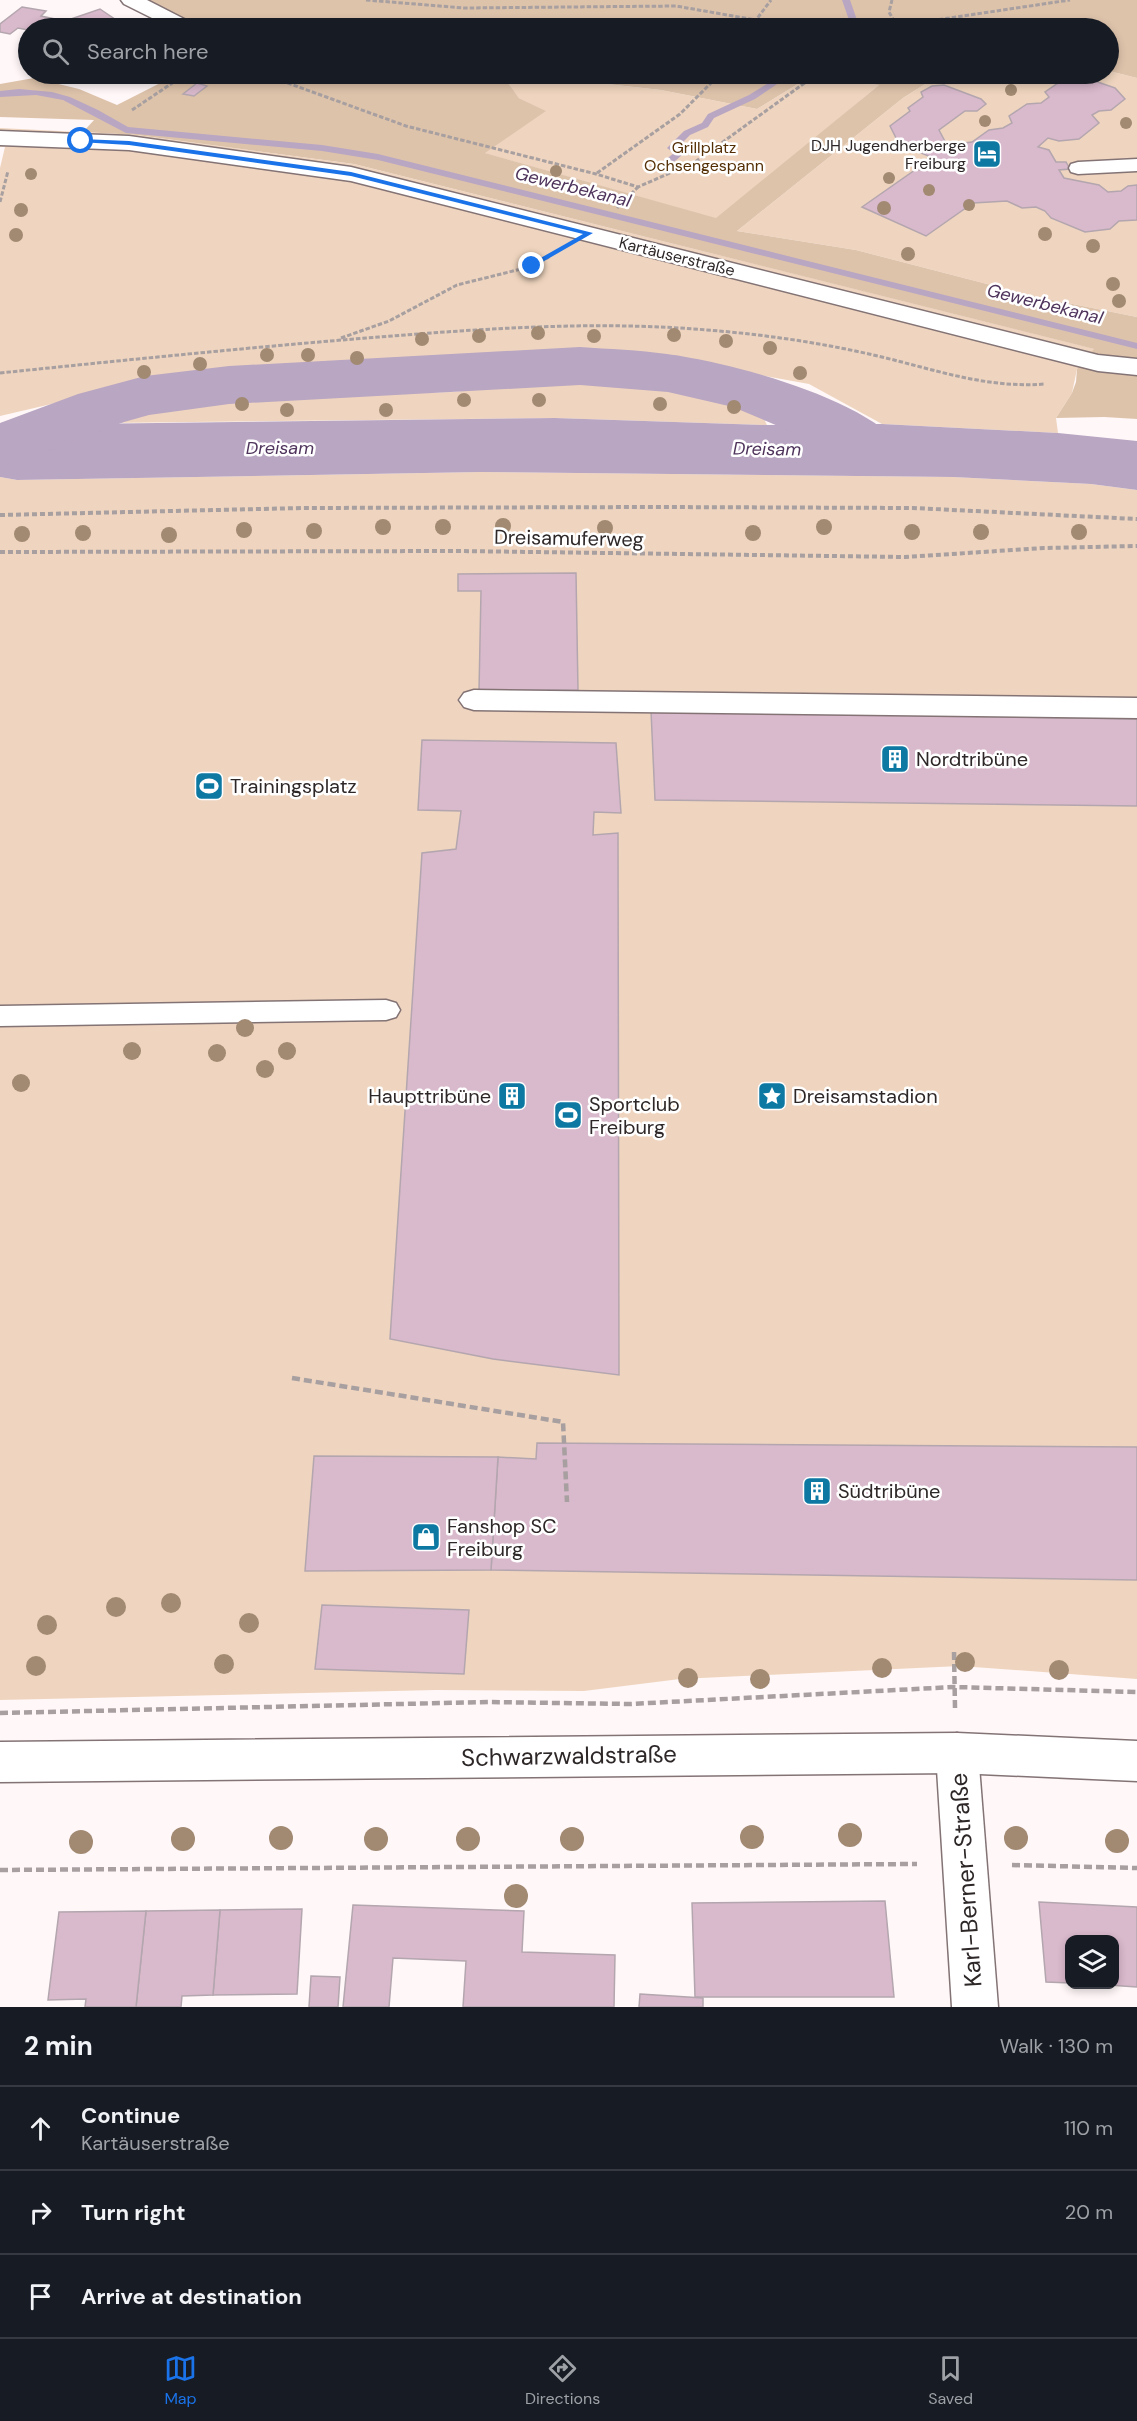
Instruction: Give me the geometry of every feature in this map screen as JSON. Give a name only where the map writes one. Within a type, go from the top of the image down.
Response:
[{"type":"street","points":[[131,0],[167,18]]},
{"type":"street","name":"Kartäuserstraße","points":[[0,138],[129,143],[351,174],[1098,363],[1137,367]]},
{"type":"street","points":[[474,700],[1137,708]]},
{"type":"street","name":"Schwarzwaldstraße","points":[[0,1762],[957,1753],[1137,1761]]},
{"type":"street","name":"Karl-Berner-Straße","points":[[957,1753],[963,1864],[975,2007]]},
{"type":"lane","points":[[1078,168],[1137,165]]},
{"type":"lane","points":[[0,1016],[386,1010]]},
{"type":"path","points":[[366,0],[464,8],[676,6],[745,18]]},
{"type":"path","points":[[758,18],[771,0]]},
{"type":"path","points":[[892,0],[889,12],[892,18]]},
{"type":"path","points":[[949,18],[1070,0]]},
{"type":"path","points":[[81,141],[88,130],[134,110],[172,84]]},
{"type":"path","points":[[290,84],[406,126],[596,174],[638,187]]},
{"type":"path","points":[[596,174],[622,158],[709,90],[713,84]]},
{"type":"path","points":[[626,199],[638,187],[695,162],[803,84]]},
{"type":"path","points":[[335,340],[389,321],[458,285],[532,266],[590,233]]},
{"type":"path","points":[[0,374],[335,340],[531,326],[656,327],[809,344],[868,354],[984,383],[1024,387],[1052,383],[1098,363]]},
{"type":"path","points":[[0,515],[303,508],[670,507],[913,508],[1137,519]]},
{"type":"path","name":"Dreisamuferweg","points":[[0,552],[459,551],[905,557],[1044,548],[1137,546]]},
{"type":"path","points":[[292,1378],[563,1422],[567,1502]]},
{"type":"path","points":[[954,1652],[957,1753]]},
{"type":"path","points":[[0,1713],[489,1702],[630,1704],[954,1687],[1137,1692]]},
{"type":"path","points":[[0,1870],[963,1864],[1137,1868]]},
{"type":"green space","points":[[1119,74],[1137,78],[1137,317],[1033,296],[856,250],[737,231],[903,98],[925,84],[1119,84]]},
{"type":"green space","name":"Grillplatz Ochsengespann","points":[[508,84],[607,84],[661,90],[757,109],[798,84],[879,85],[717,219],[484,153],[545,111],[519,98]]},
{"type":"green space","points":[[0,128],[137,135],[354,164],[1095,349],[1077,369],[1072,393],[1056,418],[1058,433],[882,424],[809,384],[720,368],[615,359],[277,369],[146,382],[0,416],[0,168],[5,147],[0,147]]},
{"type":"green space","points":[[574,377],[687,387],[756,403],[767,425],[555,418],[108,423],[115,413],[249,398],[453,392]]},
{"type":"green space","name":"Sportclub Freiburg","points":[[481,472],[953,477],[1091,484],[1137,490],[1137,1679],[960,1666],[680,1679],[584,1691],[436,1690],[0,1700],[0,477],[17,480]]},
{"type":"shaded area","points":[[145,0],[1137,0],[1137,78],[1119,74],[1119,18],[178,18]]},
{"type":"shaded area","points":[[18,81],[18,84],[59,84],[79,89],[117,105],[158,84],[508,84],[519,98],[546,111],[485,153],[716,218],[879,85],[870,84],[925,84],[903,98],[737,231],[856,250],[1033,296],[1137,317],[1137,419],[1056,418],[1072,393],[1077,369],[1094,349],[354,164],[137,135],[83,132],[94,120],[0,117],[0,84]]},
{"type":"shaded area","points":[[607,84],[798,84],[757,109],[661,90]]},
{"type":"water","name":"Dreisam","points":[[555,418],[767,425],[882,424],[1058,433],[1137,441],[1137,490],[1091,484],[953,477],[481,472],[17,480],[0,477],[0,425]]},
{"type":"building","points":[[22,7],[46,11],[41,16],[50,18],[18,18],[18,28],[10,34],[0,32],[0,24]]},
{"type":"building","points":[[100,9],[113,18],[74,18]]},
{"type":"building","points":[[196,84],[207,86],[194,96],[183,94]]},
{"type":"building","name":"DJH Jugendherberge Freiburg","points":[[1057,84],[1103,84],[1115,88],[1125,99],[1111,110],[1099,111],[1092,115],[1099,123],[1079,139],[1059,141],[1048,138],[1038,147],[1049,150],[1056,162],[1066,162],[1070,169],[1059,170],[1064,178],[1099,185],[1108,192],[1121,191],[1128,186],[1137,185],[1137,220],[1119,221],[1110,229],[1085,232],[1051,218],[1045,211],[1036,207],[1022,208],[1007,201],[973,203],[926,236],[862,207],[915,170],[937,169],[931,157],[899,144],[890,126],[910,111],[908,108],[923,97],[921,92],[932,86],[944,85],[981,99],[986,104],[977,111],[965,111],[939,130],[947,145],[972,142],[989,130],[1003,128],[1012,123],[1009,116],[1027,104],[1041,103],[1049,97],[1045,92]]},
{"type":"building","points":[[576,573],[578,690],[479,691],[481,591],[458,591],[458,574]]},
{"type":"building","name":"Nordtribüne","points":[[651,711],[1137,719],[1137,806],[655,800]]},
{"type":"building","name":"Haupttribüne","points":[[422,740],[616,743],[621,813],[594,812],[593,835],[618,833],[619,1375],[493,1359],[390,1339],[422,853],[456,849],[461,811],[418,810]]},
{"type":"building","name":"Südtribüne","points":[[537,1443],[1137,1447],[1137,1580],[491,1570],[498,1457],[536,1459]]},
{"type":"building","points":[[314,1456],[498,1457],[491,1570],[305,1571]]},
{"type":"building","points":[[322,1605],[469,1610],[464,1674],[315,1669]]},
{"type":"building","points":[[885,1901],[894,1997],[695,1997],[692,1903]]},
{"type":"building","points":[[1039,1902],[1137,1907],[1137,1987],[1119,1986],[1119,1935],[1065,1935],[1065,1983],[1046,1982]]},
{"type":"building","points":[[353,1905],[524,1911],[522,1952],[615,1955],[614,2007],[463,2007],[466,1961],[393,1958],[389,2007],[343,2007]]},
{"type":"building","points":[[302,1909],[297,1994],[213,1995],[220,1910]]},
{"type":"building","points":[[220,1910],[213,1995],[182,1996],[181,2007],[136,2007],[146,1911]]},
{"type":"building","points":[[146,1911],[136,2007],[85,2007],[86,1999],[48,2000],[59,1912]]},
{"type":"building","points":[[311,1976],[340,1977],[338,2007],[309,2007]]},
{"type":"building","points":[[640,1994],[703,1998],[703,2007],[639,2007]]},
{"type":"waterway","points":[[846,0],[852,18]]},
{"type":"waterway","points":[[650,170],[667,163],[680,152],[672,148],[687,133],[705,125],[711,116],[752,97],[772,84]]},
{"type":"waterway","name":"Gewerbekanal","points":[[0,94],[19,92],[52,94],[81,104],[126,130],[322,148],[378,157],[1137,346]]},
{"type":"waterway","points":[[0,446],[101,408],[145,396],[229,385],[580,366],[668,373],[753,392],[832,425],[872,451]]},
{"type":"place","name":"DJH Jugendherberge Freiburg","points":[[987,154]]},
{"type":"place","name":"Nordtribüne","points":[[895,759]]},
{"type":"place","name":"Trainingsplatz","points":[[209,786]]},
{"type":"place","name":"Haupttribüne","points":[[512,1096]]},
{"type":"place","name":"Dreisamstadion","points":[[772,1096]]},
{"type":"place","name":"Sportclub Freiburg","points":[[568,1115]]},
{"type":"place","name":"Südtribüne","points":[[817,1491]]},
{"type":"place","name":"Fanshop SC Freiburg","points":[[426,1537]]},
{"type":"route","points":[[81,141],[129,143],[351,174],[590,233],[532,266]]}]
